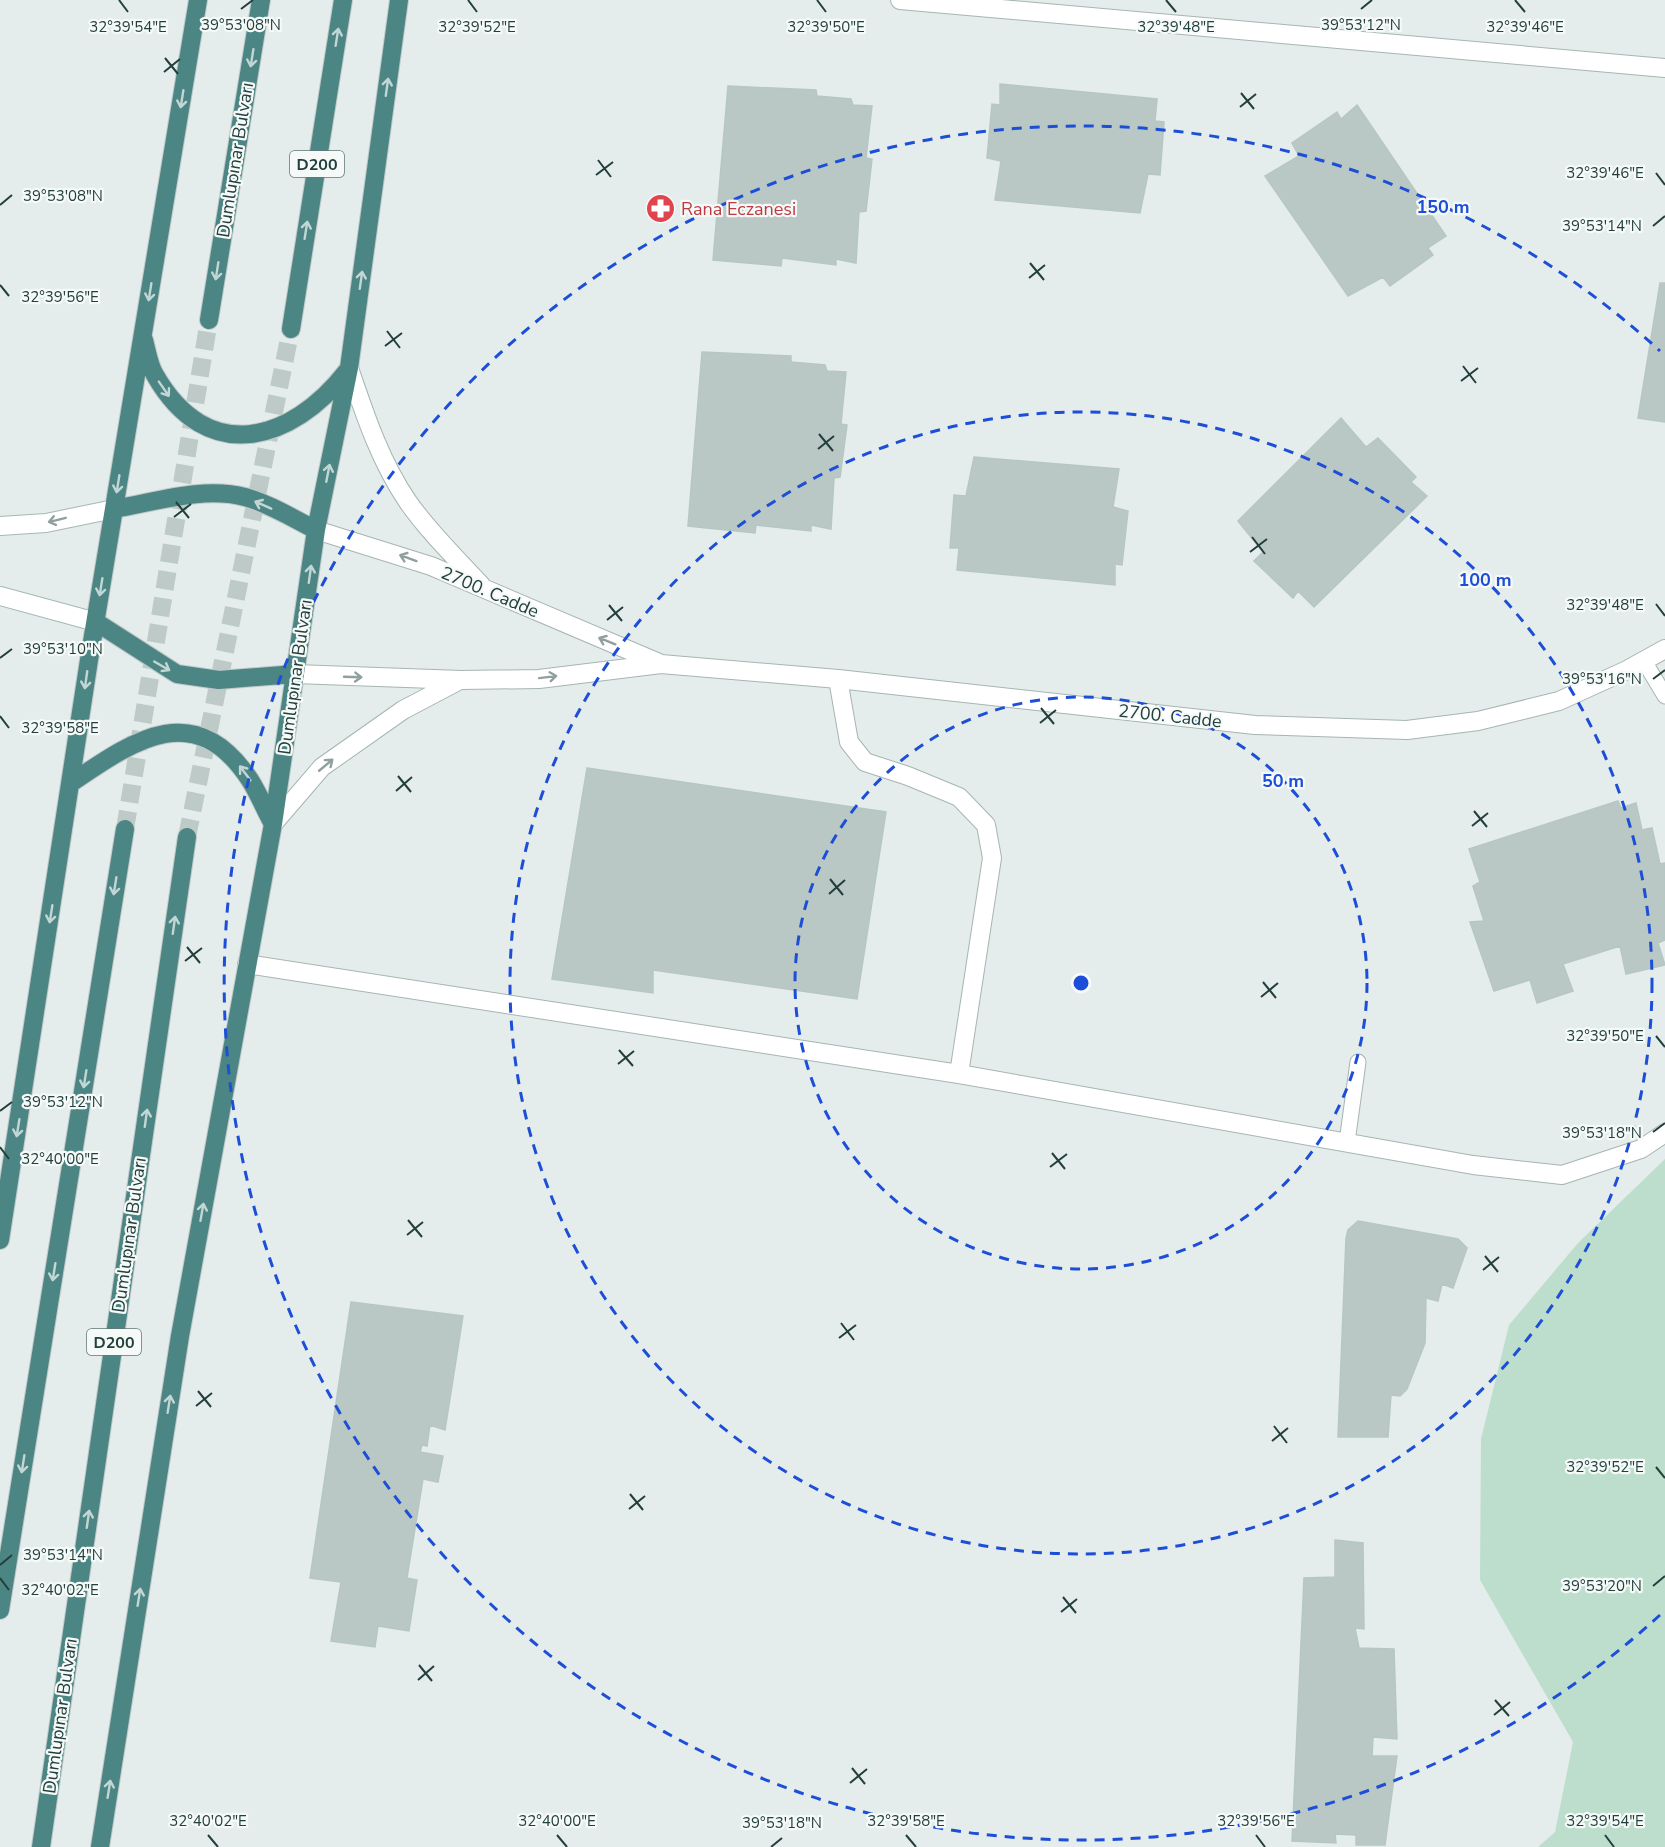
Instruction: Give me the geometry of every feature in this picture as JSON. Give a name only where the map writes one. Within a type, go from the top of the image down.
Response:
[{"type":"highway","points":[[0,1240],[70,783],[198,0]]},
{"type":"highway","name":"Dumlupınar Bulvarı","points":[[210,320],[261,0]]},
{"type":"highway","name":"D200","points":[[291,329],[343,0]]},
{"type":"highway","name":"Dumlupınar Bulvarı","points":[[100,1847],[180,1336],[273,824],[316,530],[349,368],[399,0]]},
{"type":"highway","points":[[143,335],[153,373],[173,401],[201,423],[219,433],[236,436],[257,435],[285,423],[311,407],[333,388],[349,368]]},
{"type":"highway","points":[[114,510],[195,494],[215,494],[245,497],[316,530]]},
{"type":"highway","points":[[96,622],[177,674],[219,680],[295,674]]},
{"type":"highway","points":[[70,783],[135,742],[162,732],[188,731],[210,740],[237,763],[250,780],[273,824]]},
{"type":"highway","points":[[0,1610],[125,829]]},
{"type":"highway","name":"Dumlupınar Bulvarı","points":[[41,1847],[187,837]]},
{"type":"street","points":[[900,0],[1665,68]]},
{"type":"street","points":[[349,368],[369,428],[394,479],[426,525],[484,588]]},
{"type":"street","points":[[0,526],[46,523],[114,510]]},
{"type":"street","name":"2700. Cadde","points":[[316,530],[405,557],[484,588],[661,664]]},
{"type":"street","points":[[0,596],[96,622]]},
{"type":"street","name":"2700. Cadde","points":[[295,674],[460,680],[539,679],[661,664],[837,679],[1255,725],[1407,730],[1478,721],[1559,701],[1665,649]]},
{"type":"street","points":[[837,679],[849,742],[865,762],[908,776],[959,797],[986,825],[992,858],[959,1074]]},
{"type":"street","points":[[273,824],[322,767],[403,710],[460,680]]},
{"type":"street","points":[[247,964],[959,1074],[1473,1165],[1562,1175],[1641,1149],[1665,1133]]},
{"type":"lane","points":[[1644,661],[1665,696]]},
{"type":"lane","points":[[1347,1142],[1358,1062]]},
{"type":"green space","points":[[1665,1159],[1665,1847],[1538,1847],[1555,1832],[1573,1742],[1480,1580],[1481,1439],[1509,1325],[1578,1243]]},
{"type":"building","points":[[1000,84],[1157,99],[1155,121],[1164,122],[1160,175],[1148,174],[1140,213],[995,200],[1001,161],[987,158],[992,104],[1000,105]]},
{"type":"building","points":[[728,86],[816,90],[817,96],[851,99],[853,105],[872,106],[866,158],[872,159],[866,211],[859,212],[856,263],[836,259],[836,265],[782,258],[781,266],[713,260]]},
{"type":"building","points":[[1357,105],[1446,236],[1428,248],[1433,255],[1390,286],[1383,277],[1348,296],[1265,176],[1299,156],[1292,143],[1337,112],[1341,119]]},
{"type":"building","points":[[1660,283],[1665,283],[1665,422],[1638,418]]},
{"type":"building","points":[[702,352],[791,356],[791,362],[825,365],[827,371],[846,372],[841,424],[847,425],[840,477],[834,478],[831,529],[811,525],[811,531],[756,525],[755,533],[688,526]]},
{"type":"building","points":[[1341,418],[1366,447],[1378,438],[1416,477],[1411,482],[1427,496],[1314,607],[1298,591],[1293,598],[1254,561],[1263,552],[1238,521]]},
{"type":"building","points":[[974,457],[1119,469],[1113,507],[1128,511],[1122,565],[1115,564],[1115,585],[957,570],[959,548],[950,548],[954,495],[966,496]]},
{"type":"building","points":[[587,768],[886,812],[857,999],[653,970],[653,993],[552,979]]},
{"type":"building","points":[[1618,801],[1621,808],[1636,803],[1642,830],[1652,828],[1660,864],[1665,863],[1665,940],[1658,943],[1665,965],[1626,974],[1620,946],[1563,964],[1573,991],[1537,1003],[1530,980],[1494,991],[1470,922],[1484,921],[1473,886],[1480,882],[1469,849]]},
{"type":"building","points":[[1358,1221],[1458,1239],[1467,1248],[1453,1288],[1442,1284],[1438,1301],[1426,1298],[1425,1343],[1407,1389],[1400,1396],[1391,1395],[1388,1437],[1338,1437],[1346,1238],[1348,1230]]},
{"type":"building","points":[[351,1302],[463,1316],[445,1430],[430,1425],[427,1446],[422,1445],[420,1452],[443,1456],[438,1482],[423,1479],[407,1578],[417,1580],[409,1631],[378,1626],[375,1647],[331,1641],[341,1582],[310,1578]]},
{"type":"building","points":[[1335,1540],[1363,1543],[1364,1629],[1355,1628],[1359,1648],[1394,1649],[1397,1739],[1373,1737],[1372,1756],[1397,1756],[1385,1845],[1356,1845],[1356,1835],[1335,1834],[1336,1843],[1292,1841],[1304,1578],[1335,1577]]},
{"type":"tunnel","points":[[125,829],[209,320]]},
{"type":"tunnel","points":[[187,837],[291,329]]},
{"type":"place","name":"Rana Eczanesi","points":[[660,209]]}]
